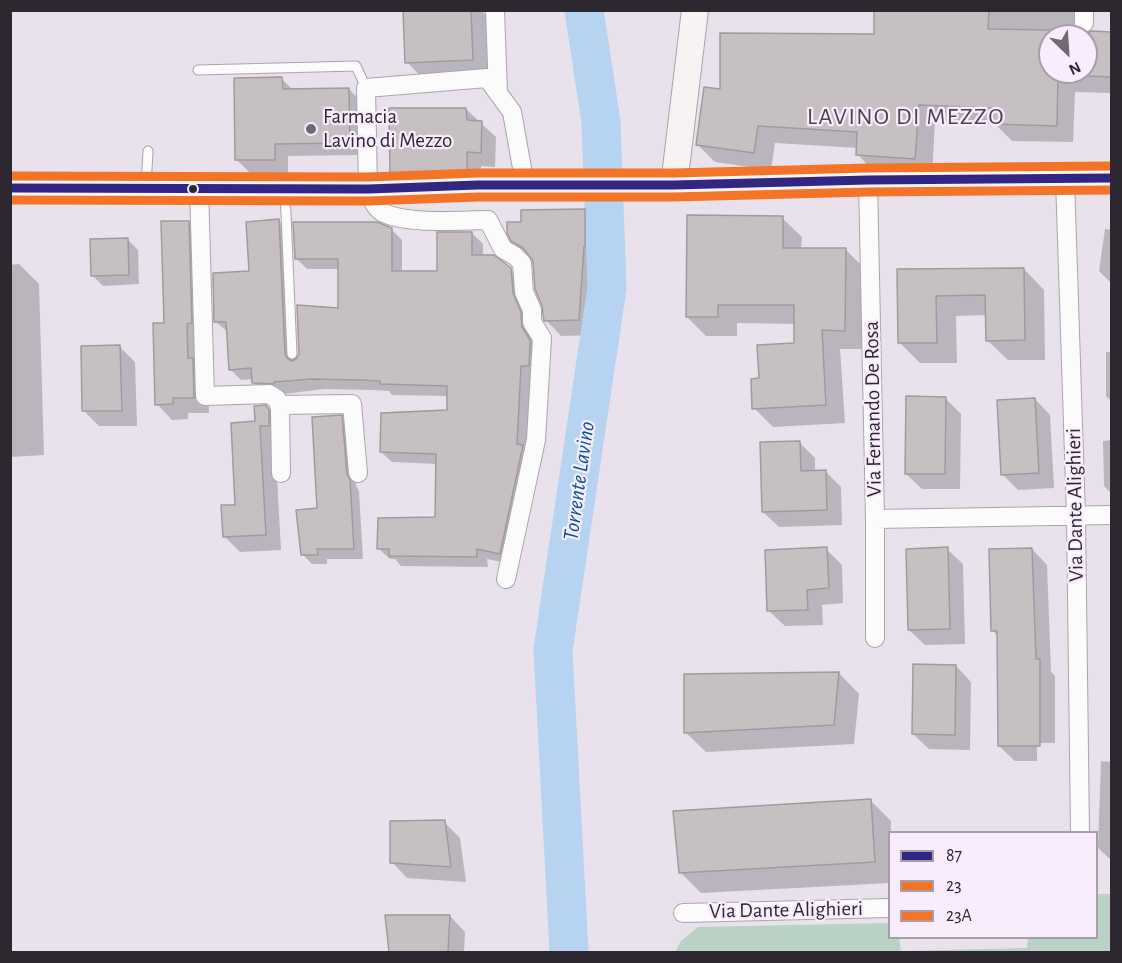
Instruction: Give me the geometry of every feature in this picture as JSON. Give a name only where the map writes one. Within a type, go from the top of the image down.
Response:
[{"type":"main road","points":[[666,185],[695,10]]},
{"type":"main road","points":[[10,188],[368,189],[1112,178]]},
{"type":"street","points":[[495,10],[498,93]]},
{"type":"street","points":[[506,579],[536,440],[542,338],[532,322],[532,310],[524,292],[522,263],[516,256],[503,249],[488,220],[424,220],[381,211],[373,202],[368,189],[366,88],[487,78],[512,112],[525,185]]},
{"type":"street","name":"Via Dante Alighieri","points":[[1065,179],[1076,516],[1080,831]]},
{"type":"street","name":"Via Fernando De Rosa","points":[[868,180],[875,519],[875,638]]},
{"type":"street","points":[[200,188],[205,396],[269,394],[277,399],[281,473]]},
{"type":"street","points":[[279,405],[352,404],[358,473]]},
{"type":"street","points":[[875,519],[1112,515]]},
{"type":"street","name":"Via Dante Alighieri","points":[[683,913],[888,908]]},
{"type":"lane","points":[[198,70],[356,66],[366,88]]},
{"type":"lane","points":[[146,188],[148,151]]},
{"type":"lane","points":[[285,188],[292,354]]},
{"type":"green space","points":[[1098,894],[1111,894],[1111,952],[675,952],[681,941],[698,927],[888,923],[888,939],[899,939],[901,951],[1027,948],[1028,939],[1098,939]]},
{"type":"building","points":[[403,10],[471,10],[473,60],[405,63]]},
{"type":"building","points":[[874,10],[989,10],[988,29],[1038,30],[1038,84],[1058,84],[1057,126],[993,124],[994,108],[919,105],[915,159],[856,155],[857,132],[758,126],[754,153],[696,145],[704,87],[720,89],[720,33],[874,34]]},
{"type":"building","points":[[1098,31],[1112,32],[1112,77],[1098,76]]},
{"type":"building","points":[[282,77],[283,89],[349,88],[350,143],[275,144],[275,160],[235,160],[234,78]]},
{"type":"building","points":[[389,108],[466,108],[467,120],[482,121],[481,153],[467,152],[467,170],[390,173]]},
{"type":"building","points":[[585,209],[585,246],[579,320],[544,321],[542,306],[535,289],[533,261],[523,248],[511,241],[507,233],[507,222],[521,222],[521,210]]},
{"type":"building","points":[[687,215],[783,216],[783,248],[846,248],[845,331],[822,330],[826,405],[752,409],[751,379],[759,378],[757,345],[794,343],[794,305],[718,305],[718,317],[686,317]]},
{"type":"building","points":[[279,219],[285,354],[292,361],[299,354],[297,305],[338,308],[338,259],[295,259],[293,222],[377,222],[392,228],[392,271],[437,271],[437,232],[472,232],[472,255],[494,255],[511,268],[513,293],[521,312],[522,327],[530,340],[530,347],[529,366],[521,366],[517,444],[523,445],[500,554],[477,549],[477,557],[389,556],[389,549],[377,549],[378,518],[435,517],[436,454],[380,452],[381,413],[447,410],[447,386],[312,379],[274,382],[274,384],[252,383],[251,368],[229,370],[226,322],[214,322],[213,273],[249,271],[246,222]]},
{"type":"building","points":[[161,221],[189,221],[192,323],[187,324],[188,358],[193,358],[194,398],[173,398],[173,404],[155,405],[153,323],[164,323]]},
{"type":"building","points":[[128,238],[129,275],[91,276],[90,239]]},
{"type":"building","points":[[1024,268],[1025,340],[986,341],[985,295],[936,296],[937,343],[898,343],[897,269]]},
{"type":"building","points":[[120,345],[122,411],[82,411],[81,346]]},
{"type":"building","points":[[906,396],[946,397],[945,474],[905,474]]},
{"type":"building","points":[[1035,398],[1039,473],[1001,475],[997,400]]},
{"type":"building","points":[[266,405],[269,410],[269,426],[260,426],[266,535],[223,537],[221,505],[235,505],[231,423],[255,421],[254,406]]},
{"type":"building","points":[[342,415],[347,474],[350,480],[354,549],[317,549],[318,555],[301,555],[296,510],[317,508],[312,417]]},
{"type":"building","points":[[800,441],[801,471],[826,470],[827,510],[762,512],[760,442]]},
{"type":"building","points":[[827,547],[829,588],[807,590],[808,610],[767,611],[765,550]]},
{"type":"building","points":[[948,547],[950,629],[908,630],[906,549]]},
{"type":"building","points":[[1032,548],[1036,659],[1040,659],[1040,746],[998,746],[997,631],[991,631],[989,549]]},
{"type":"building","points":[[913,664],[956,665],[955,735],[912,734]]},
{"type":"building","points":[[839,672],[834,725],[684,733],[684,674]]},
{"type":"building","points":[[871,799],[875,862],[679,873],[673,811]]},
{"type":"building","points":[[445,820],[451,867],[390,863],[390,821]]},
{"type":"building","points":[[385,915],[450,915],[448,952],[389,952]]},
{"type":"waterway","name":"Torrente Lavino","points":[[569,952],[553,650],[607,288],[601,122],[584,10]]},
{"type":"transit line","name":"23A","points":[[10,176],[368,177],[478,173],[674,173],[868,168],[1112,166]]},
{"type":"transit line","name":"87","points":[[10,188],[368,189],[478,185],[674,185],[868,180],[1112,178]]},
{"type":"transit line","name":"23","points":[[10,200],[368,201],[478,197],[674,197],[868,192],[1112,190]]},
{"type":"place","name":"Farmacia Lavino di Mezzo","points":[[311,129]]},
{"type":"district","name":"LAVINO DI MEZZO","points":[[906,117]]}]
